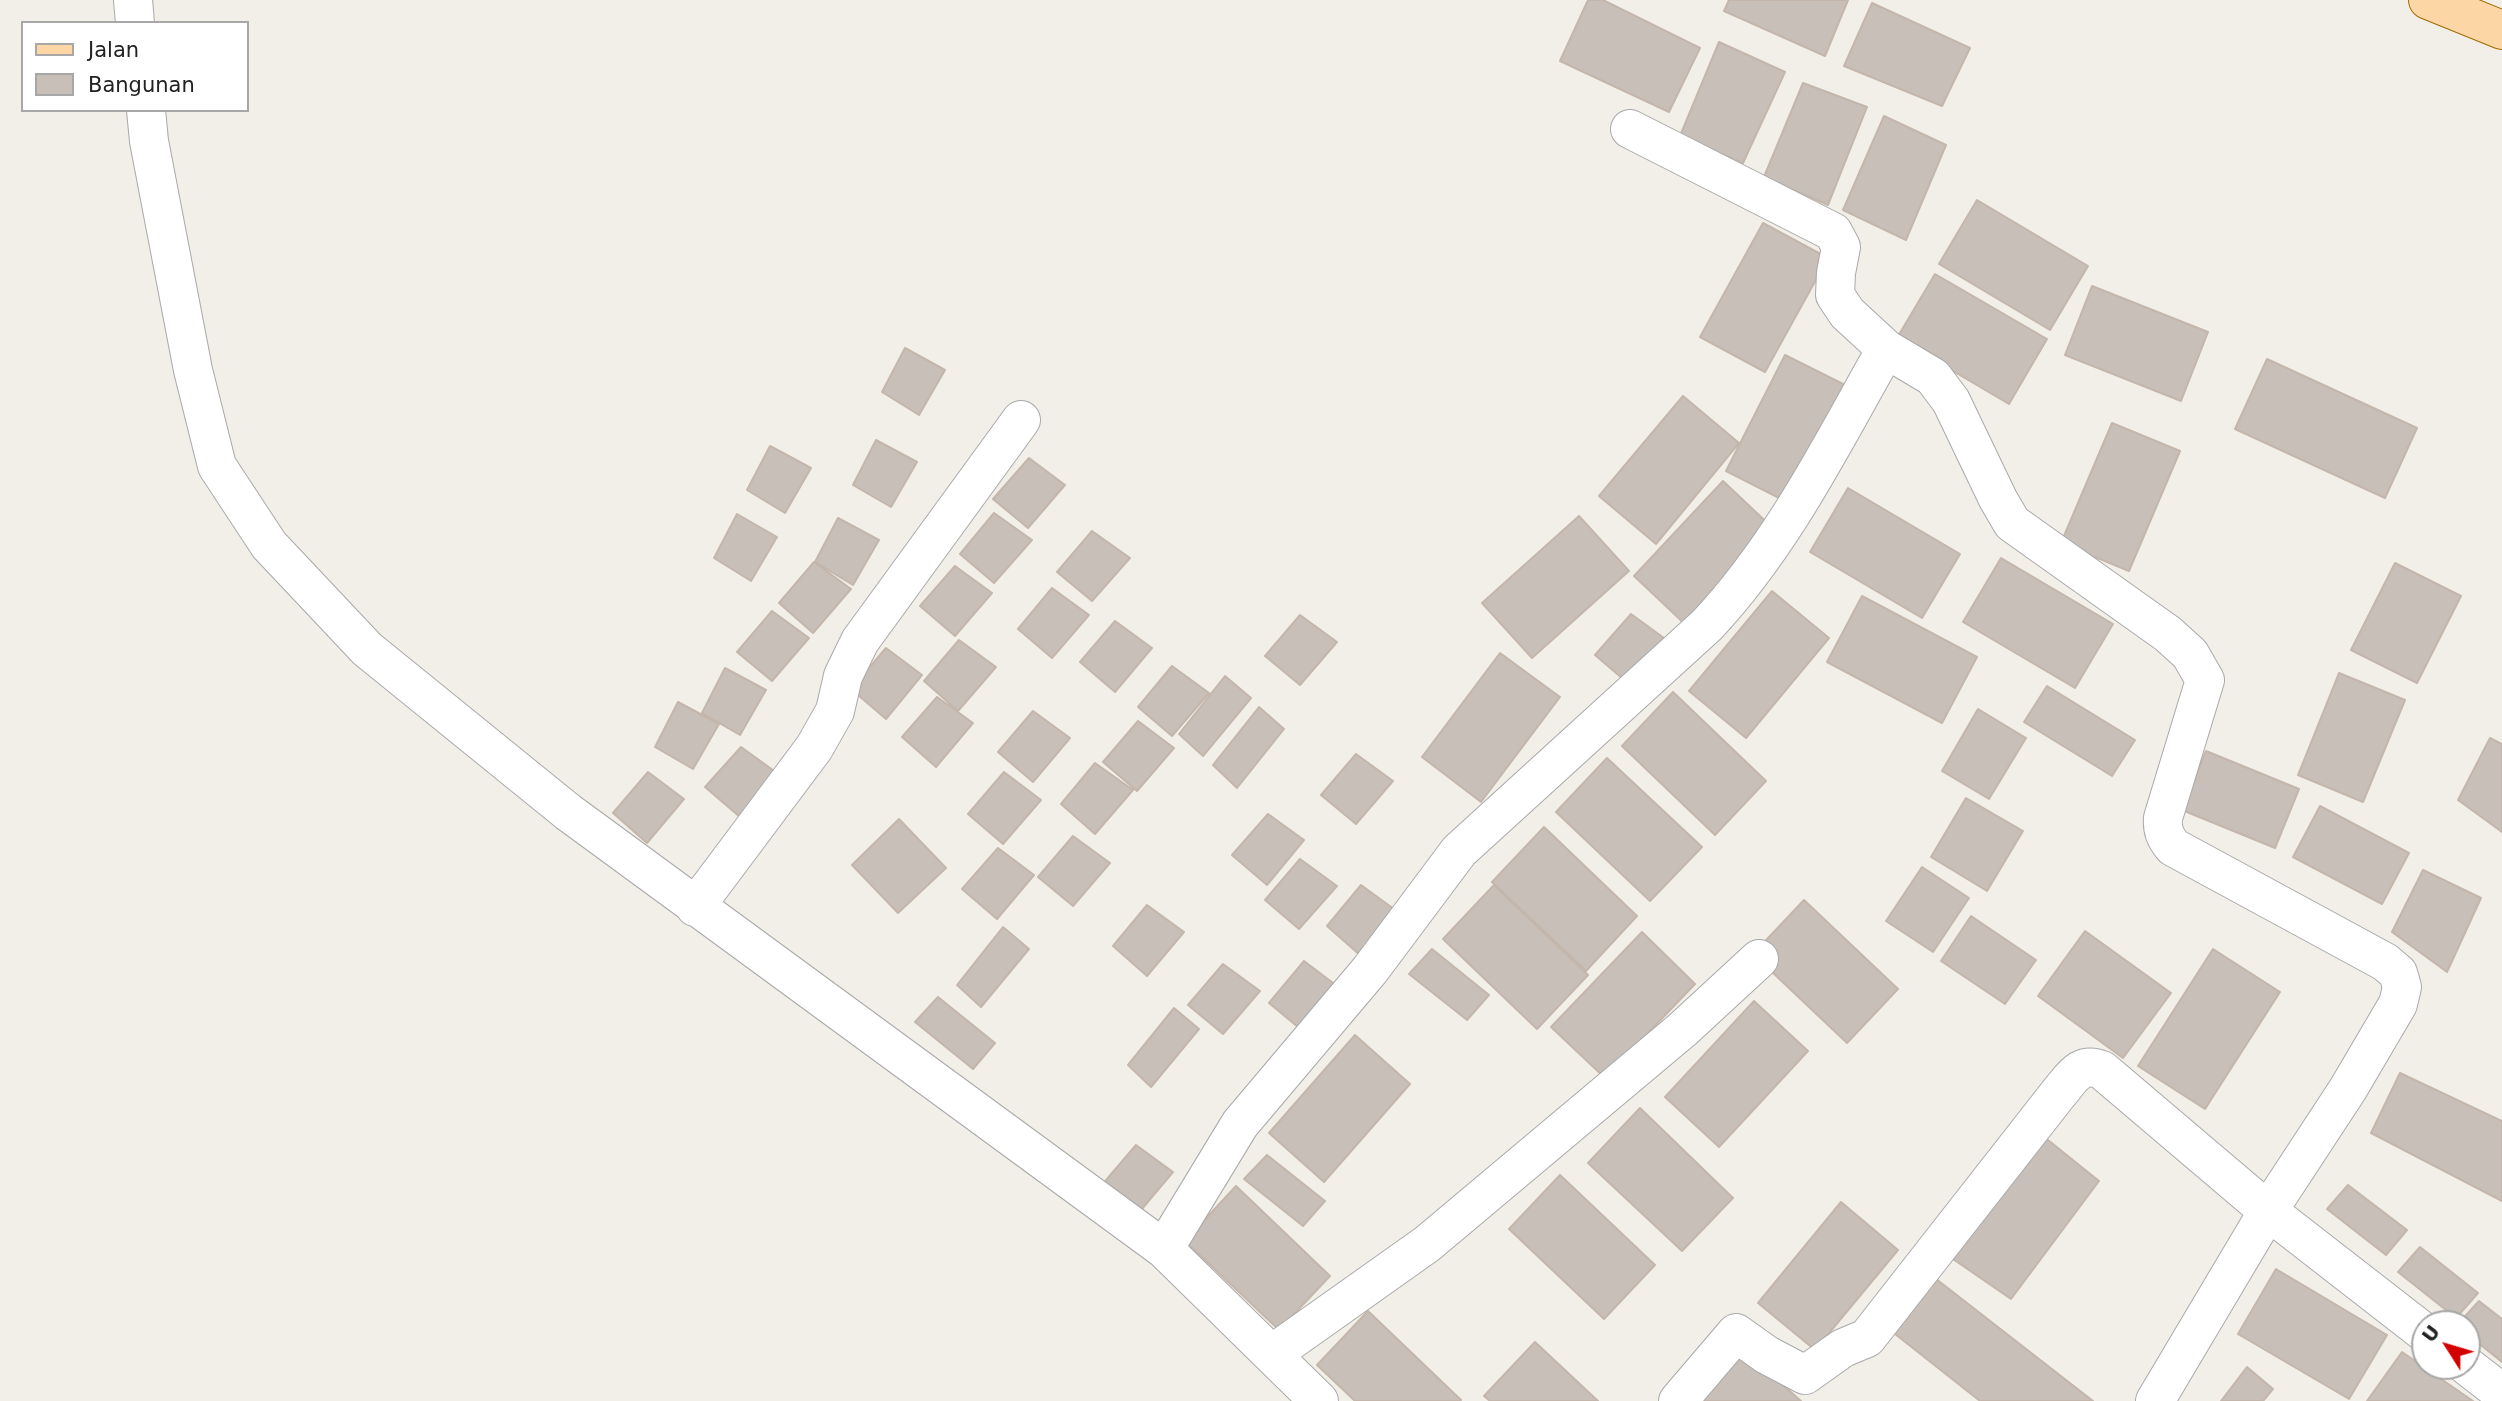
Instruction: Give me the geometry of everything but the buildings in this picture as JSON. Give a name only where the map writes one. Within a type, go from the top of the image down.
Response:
[{"type":"main road","points":[[2428,0],[2502,30]]},
{"type":"street","points":[[133,0],[135,21]]},
{"type":"street","points":[[146,112],[149,141],[192,370],[218,466],[270,545],[367,649],[568,811],[1164,1249],[1319,1401]]},
{"type":"street","points":[[1630,129],[1833,232],[1842,247],[1836,273],[1835,295],[1847,313],[1886,349],[1933,377],[1951,401],[2012,523],[2168,634],[2190,654],[2204,680],[2163,818],[2162,829],[2173,847],[2385,962],[2398,973],[2402,987],[2398,1004],[2348,1089],[2268,1211],[2155,1401]]},
{"type":"street","points":[[1164,1249],[1240,1124],[1370,970],[1459,850],[1729,602],[1787,524],[1886,349]]},
{"type":"street","points":[[695,906],[814,748],[835,710],[843,676],[860,641],[1021,420]]},
{"type":"street","points":[[1272,1354],[1427,1244],[1682,1030],[1759,959]]},
{"type":"street","points":[[1678,1401],[1736,1333],[1767,1355],[1804,1375],[1843,1348],[1854,1346],[1867,1338],[2058,1094],[2078,1071],[2093,1067],[2102,1070],[2268,1211],[2411,1322]]},
{"type":"street","points":[[2481,1377],[2502,1393]]}]
